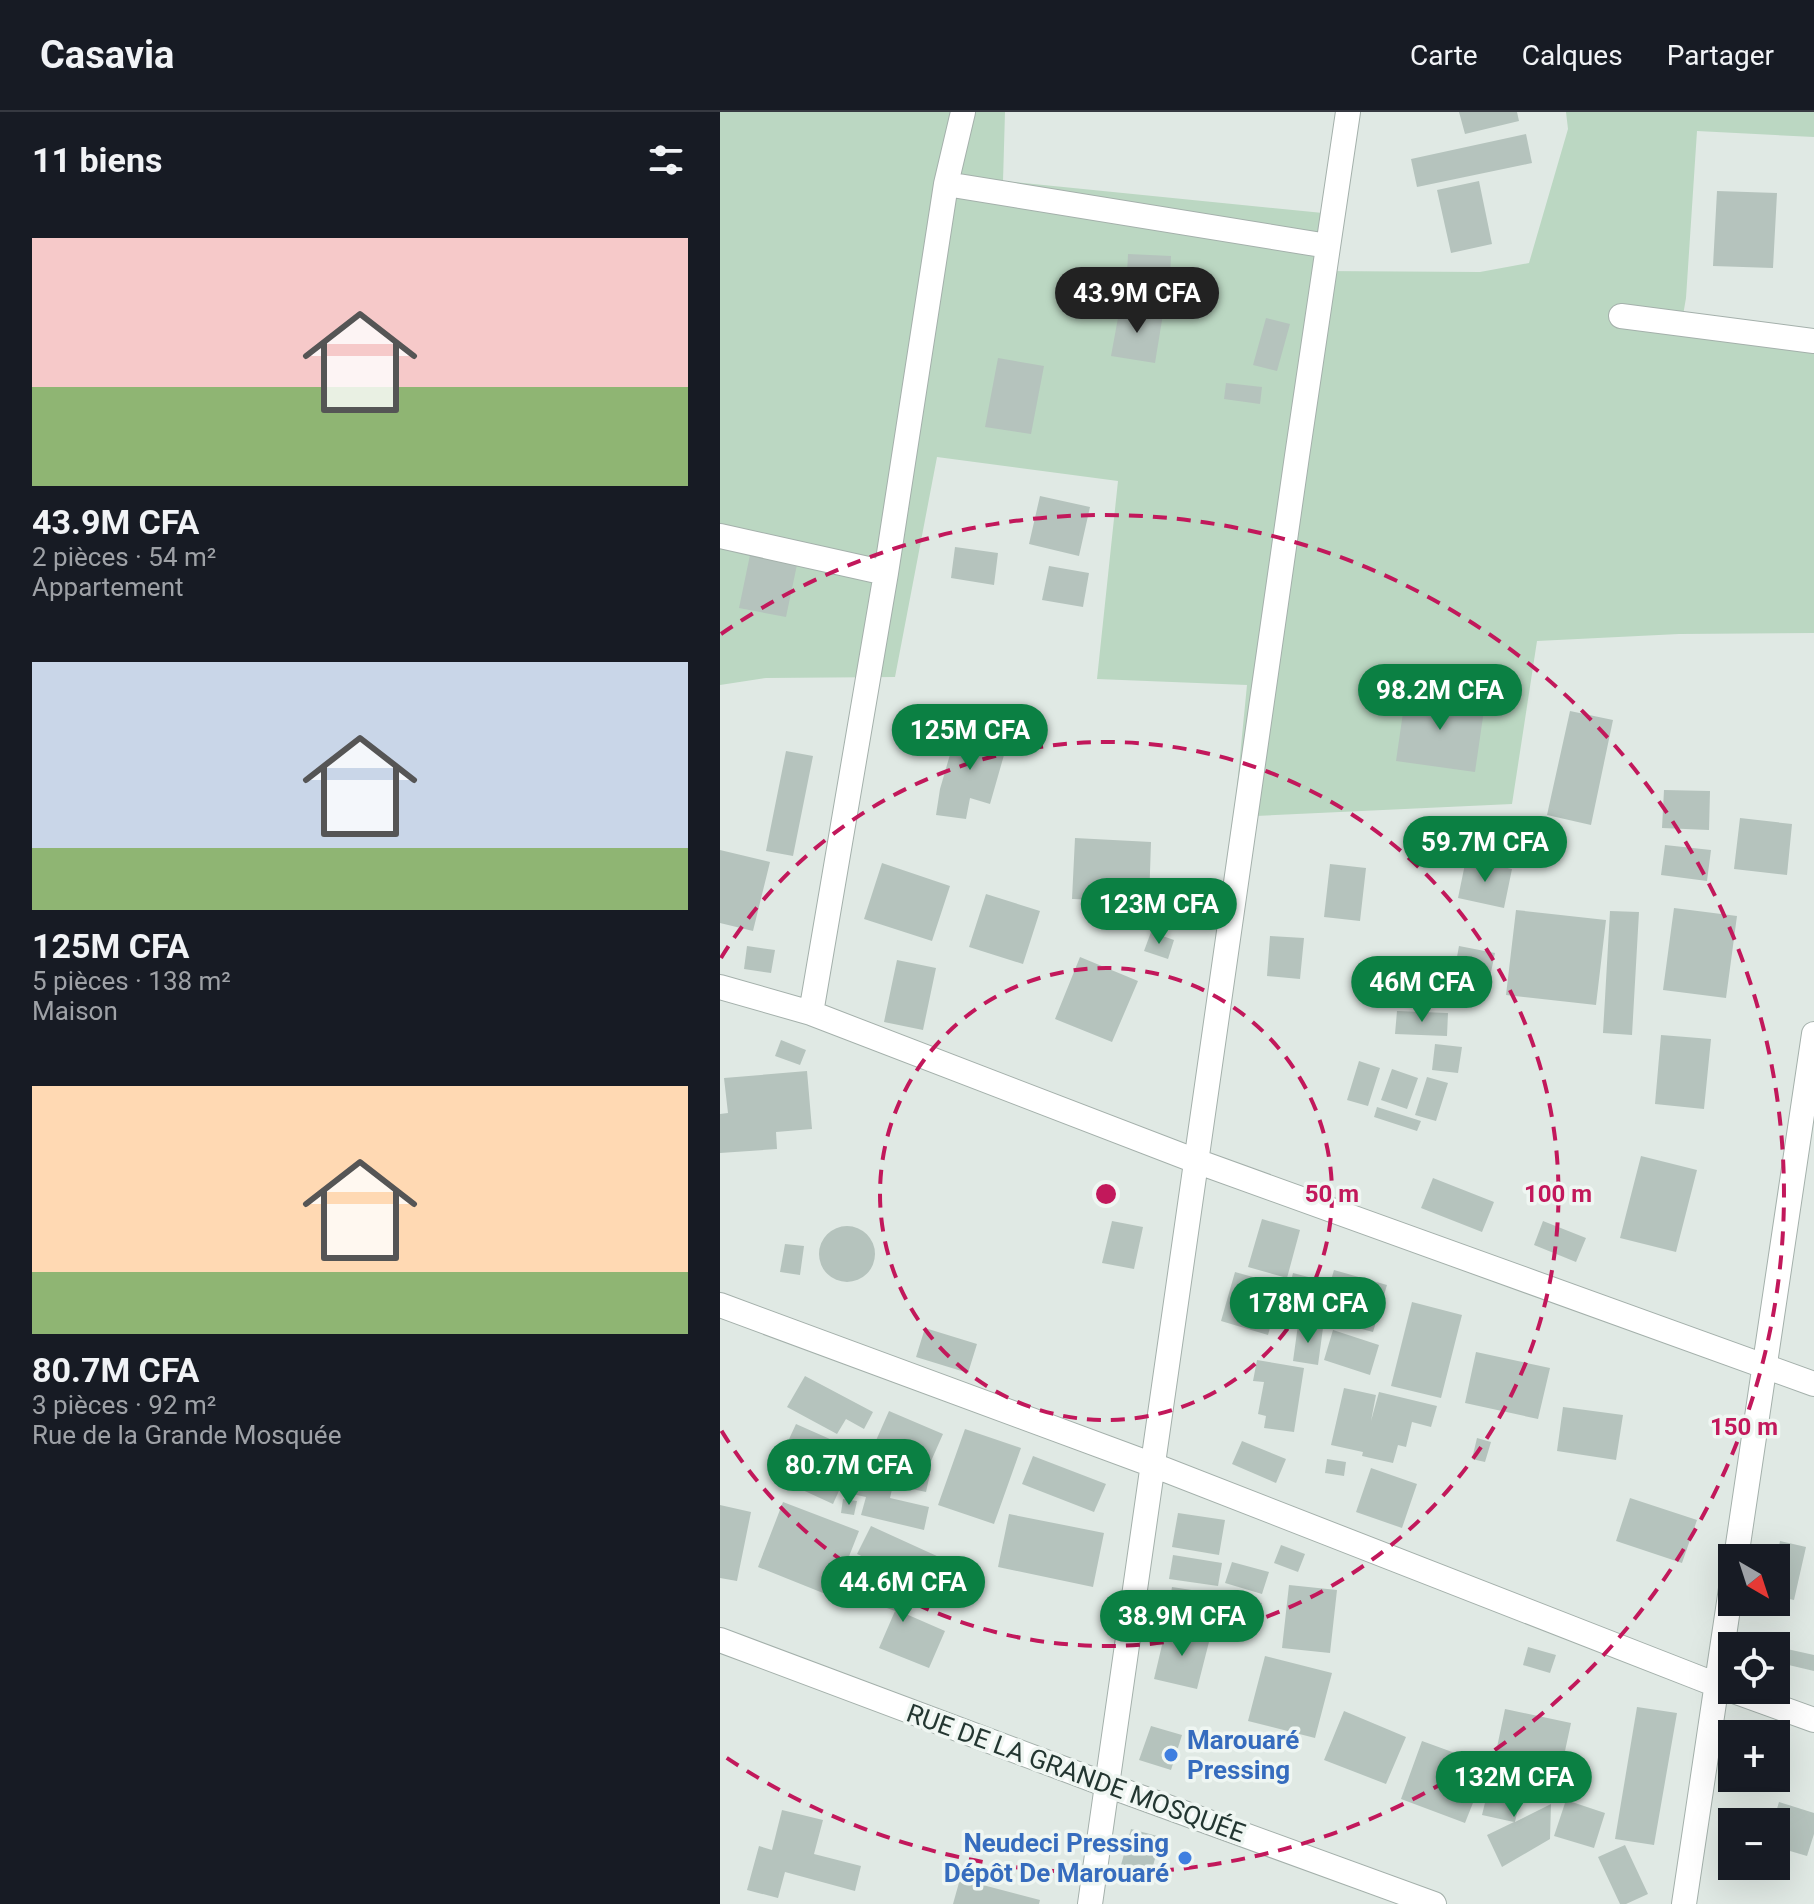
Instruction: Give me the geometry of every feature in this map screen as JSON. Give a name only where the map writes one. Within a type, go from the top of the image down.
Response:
[{"type":"street","points":[[811,1013],[886,573],[946,184],[963,112]]},
{"type":"street","points":[[1090,1904],[1348,112]]},
{"type":"street","points":[[946,184],[1328,246]]},
{"type":"street","points":[[1621,316],[1814,341]]},
{"type":"street","points":[[720,536],[886,573]]},
{"type":"street","points":[[720,987],[811,1013],[1196,1161],[1814,1384]]},
{"type":"street","points":[[1738,1544],[1814,1034]]},
{"type":"street","points":[[720,1305],[1153,1465],[1814,1720]]},
{"type":"street","points":[[1684,1904],[1727,1616]]},
{"type":"street","name":"RUE DE LA GRANDE MOSQUÉE","points":[[720,1640],[1434,1904]]},
{"type":"green space","points":[[720,112],[1005,112],[1003,181],[1323,213],[1320,271],[1480,272],[1529,263],[1568,129],[1566,112],[1814,112],[1814,137],[1697,131],[1686,298],[1681,327],[1814,334],[1814,633],[1679,634],[1537,641],[1512,804],[1234,817],[1247,685],[1097,679],[1118,481],[937,457],[895,677],[766,678],[720,685]]},
{"type":"building","points":[[1459,112],[1517,112],[1519,121],[1465,134]]},
{"type":"building","points":[[1526,134],[1532,163],[1417,187],[1411,159]]},
{"type":"building","points":[[1479,181],[1492,244],[1451,253],[1437,190]]},
{"type":"building","points":[[1717,191],[1777,193],[1773,268],[1713,266]]},
{"type":"building","points":[[1128,254],[1171,256],[1169,296],[1126,294]]},
{"type":"building","points":[[1120,307],[1163,314],[1155,363],[1111,356]]},
{"type":"building","points":[[1266,318],[1290,324],[1277,371],[1253,365]]},
{"type":"building","points":[[998,358],[1044,366],[1031,434],[985,427]]},
{"type":"building","points":[[1226,383],[1262,387],[1260,404],[1224,399]]},
{"type":"building","points":[[1040,496],[1090,507],[1079,556],[1029,544]]},
{"type":"building","points":[[955,547],[998,553],[994,585],[951,578]]},
{"type":"building","points":[[751,550],[798,560],[786,617],[739,608]]},
{"type":"building","points":[[1049,566],[1089,573],[1083,607],[1042,600]]},
{"type":"building","points":[[1406,692],[1485,703],[1475,772],[1396,761]]},
{"type":"building","points":[[1570,711],[1613,720],[1591,825],[1547,815]]},
{"type":"building","points":[[958,727],[1008,741],[990,804],[970,798],[966,819],[936,815],[940,789]]},
{"type":"building","points":[[786,751],[813,756],[793,856],[766,851]]},
{"type":"building","points":[[1664,790],[1710,791],[1709,830],[1662,828]]},
{"type":"building","points":[[1740,818],[1792,824],[1787,875],[1734,869]]},
{"type":"building","points":[[1075,838],[1151,842],[1149,902],[1072,899]]},
{"type":"building","points":[[1665,845],[1711,850],[1707,881],[1661,875]]},
{"type":"building","points":[[720,850],[770,862],[753,931],[720,923]]},
{"type":"building","points":[[1466,859],[1512,869],[1504,908],[1458,898]]},
{"type":"building","points":[[882,863],[950,886],[932,941],[864,919]]},
{"type":"building","points":[[1330,864],[1366,868],[1360,921],[1324,917]]},
{"type":"building","points":[[986,894],[1040,911],[1023,964],[969,947]]},
{"type":"building","points":[[1674,908],[1737,916],[1726,998],[1663,990]]},
{"type":"building","points":[[1516,910],[1606,920],[1596,1005],[1506,995]]},
{"type":"building","points":[[1610,911],[1639,912],[1632,1035],[1603,1033]]},
{"type":"building","points":[[1151,932],[1174,940],[1168,959],[1144,951]]},
{"type":"building","points":[[1270,936],[1304,938],[1300,979],[1267,976]]},
{"type":"building","points":[[747,946],[775,950],[771,973],[744,969]]},
{"type":"building","points":[[1459,946],[1495,953],[1486,996],[1451,989]]},
{"type":"building","points":[[1080,957],[1138,981],[1112,1042],[1055,1019]]},
{"type":"building","points":[[897,960],[936,968],[923,1030],[884,1022]]},
{"type":"building","points":[[1397,1011],[1448,1013],[1447,1036],[1395,1034]]},
{"type":"building","points":[[1661,1035],[1711,1039],[1704,1109],[1655,1104]]},
{"type":"building","points":[[781,1040],[806,1050],[800,1065],[775,1056]]},
{"type":"building","points":[[1435,1044],[1462,1047],[1458,1073],[1432,1070]]},
{"type":"building","points":[[1359,1061],[1380,1068],[1368,1106],[1347,1100]]},
{"type":"building","points":[[1392,1069],[1418,1078],[1407,1109],[1381,1100]]},
{"type":"building","points":[[807,1071],[812,1129],[776,1132],[777,1149],[720,1153],[720,1114],[728,1113],[724,1078]]},
{"type":"building","points":[[1427,1077],[1448,1083],[1436,1121],[1415,1115]]},
{"type":"building","points":[[1377,1107],[1421,1121],[1417,1131],[1374,1117]]},
{"type":"building","points":[[1641,1156],[1697,1170],[1676,1252],[1620,1238]]},
{"type":"building","points":[[1433,1178],[1494,1202],[1482,1232],[1421,1208]]},
{"type":"building","points":[[1262,1219],[1300,1230],[1287,1278],[1248,1267]]},
{"type":"building","points":[[1112,1221],[1143,1227],[1134,1269],[1102,1263]]},
{"type":"building","points":[[1543,1221],[1586,1238],[1576,1262],[1534,1245]]},
{"type":"building","points":[[847,1226],[867,1234],[875,1254],[867,1274],[847,1282],[827,1274],[819,1254],[827,1234]]},
{"type":"building","points":[[785,1244],[804,1246],[800,1275],[780,1272]]},
{"type":"building","points":[[1334,1270],[1387,1285],[1373,1332],[1320,1318]]},
{"type":"building","points":[[1235,1272],[1282,1285],[1268,1335],[1221,1321]]},
{"type":"building","points":[[1293,1273],[1320,1280],[1311,1316],[1284,1309]]},
{"type":"building","points":[[1412,1302],[1462,1315],[1441,1398],[1391,1386]]},
{"type":"building","points":[[1298,1325],[1323,1328],[1318,1365],[1293,1361]]},
{"type":"building","points":[[925,1328],[977,1344],[968,1373],[916,1357]]},
{"type":"building","points":[[1333,1330],[1379,1345],[1370,1375],[1324,1360]]},
{"type":"building","points":[[1476,1352],[1550,1368],[1538,1419],[1465,1403]]},
{"type":"building","points":[[1257,1360],[1304,1368],[1294,1432],[1264,1428],[1266,1416],[1258,1414],[1264,1382],[1253,1381]]},
{"type":"building","points":[[805,1376],[873,1412],[864,1429],[846,1419],[837,1434],[787,1407]]},
{"type":"building","points":[[1344,1388],[1376,1395],[1371,1421],[1379,1392],[1437,1406],[1431,1427],[1412,1422],[1406,1447],[1398,1445],[1393,1463],[1331,1445]]},
{"type":"building","points":[[1563,1407],[1623,1415],[1616,1460],[1557,1451]]},
{"type":"building","points":[[889,1411],[943,1434],[928,1468],[874,1445]]},
{"type":"building","points":[[796,1424],[857,1451],[833,1504],[772,1476]]},
{"type":"building","points":[[965,1429],[1021,1448],[994,1524],[938,1505]]},
{"type":"building","points":[[1477,1438],[1491,1442],[1485,1462],[1472,1459]]},
{"type":"building","points":[[1242,1441],[1286,1459],[1276,1483],[1232,1464]]},
{"type":"building","points":[[862,1456],[930,1474],[926,1492],[893,1485],[890,1498],[929,1507],[924,1530],[861,1515],[866,1497],[852,1494]]},
{"type":"building","points":[[1033,1456],[1106,1484],[1094,1512],[1022,1484]]},
{"type":"building","points":[[1327,1459],[1346,1462],[1344,1476],[1325,1473]]},
{"type":"building","points":[[1371,1468],[1417,1484],[1402,1528],[1356,1512]]},
{"type":"building","points":[[1630,1498],[1697,1520],[1682,1563],[1616,1541]]},
{"type":"building","points":[[843,1499],[857,1501],[854,1515],[841,1513]]},
{"type":"building","points":[[783,1502],[859,1531],[833,1597],[758,1567]]},
{"type":"building","points":[[720,1505],[751,1512],[737,1581],[720,1578]]},
{"type":"building","points":[[1178,1513],[1225,1520],[1219,1555],[1172,1547]]},
{"type":"building","points":[[1009,1514],[1104,1533],[1093,1587],[998,1567]]},
{"type":"building","points":[[871,1526],[950,1562],[937,1591],[857,1554]]},
{"type":"building","points":[[1780,1541],[1806,1547],[1794,1600],[1790,1599],[1790,1544],[1779,1544]]},
{"type":"building","points":[[1281,1545],[1305,1554],[1298,1572],[1274,1563]]},
{"type":"building","points":[[1173,1555],[1222,1563],[1218,1586],[1169,1579]]},
{"type":"building","points":[[1232,1562],[1269,1572],[1262,1594],[1225,1583]]},
{"type":"building","points":[[864,1576],[913,1594],[906,1614],[945,1631],[929,1668],[879,1648],[895,1611],[857,1597]]},
{"type":"building","points":[[1289,1585],[1337,1590],[1330,1653],[1282,1648]]},
{"type":"building","points":[[1172,1587],[1211,1593],[1207,1625],[1167,1619]]},
{"type":"building","points":[[1221,1592],[1262,1603],[1257,1622],[1216,1611]]},
{"type":"building","points":[[1166,1628],[1210,1638],[1197,1689],[1154,1679]]},
{"type":"building","points":[[1528,1647],[1556,1655],[1550,1673],[1523,1665]]},
{"type":"building","points":[[1790,1650],[1814,1655],[1814,1671],[1790,1665]]},
{"type":"building","points":[[1265,1656],[1332,1673],[1315,1738],[1248,1721]]},
{"type":"building","points":[[1637,1707],[1677,1713],[1654,1845],[1615,1839]]},
{"type":"building","points":[[1505,1709],[1571,1723],[1562,1765],[1496,1752]]},
{"type":"building","points":[[1344,1711],[1406,1737],[1386,1784],[1324,1760]]},
{"type":"building","points":[[1151,1726],[1182,1735],[1171,1770],[1139,1760]]},
{"type":"building","points":[[1422,1741],[1488,1765],[1465,1823],[1401,1799]]},
{"type":"building","points":[[1541,1767],[1571,1776],[1563,1801],[1533,1792]]},
{"type":"building","points":[[1493,1770],[1525,1778],[1515,1822],[1551,1804],[1550,1839],[1502,1867],[1487,1835],[1514,1822],[1482,1815]]},
{"type":"building","points":[[1566,1800],[1605,1813],[1594,1848],[1554,1836]]},
{"type":"building","points":[[1779,1802],[1814,1813],[1814,1834],[1807,1856],[1790,1851],[1790,1808],[1777,1808]]},
{"type":"building","points":[[782,1810],[823,1820],[814,1854],[861,1866],[855,1891],[785,1872],[778,1898],[747,1890],[759,1846],[772,1850]]},
{"type":"building","points":[[1131,1829],[1161,1837],[1151,1873],[1121,1865]]},
{"type":"building","points":[[1625,1845],[1648,1894],[1620,1904],[1598,1857]]},
{"type":"building","points":[[960,1879],[1040,1900],[1039,1904],[953,1904]]},
{"type":"place","name":"Marouaré Pressing","points":[[1171,1755]]},
{"type":"place","name":"Neudeci Pressing Dépôt De Marouaré","points":[[1185,1858]]}]
